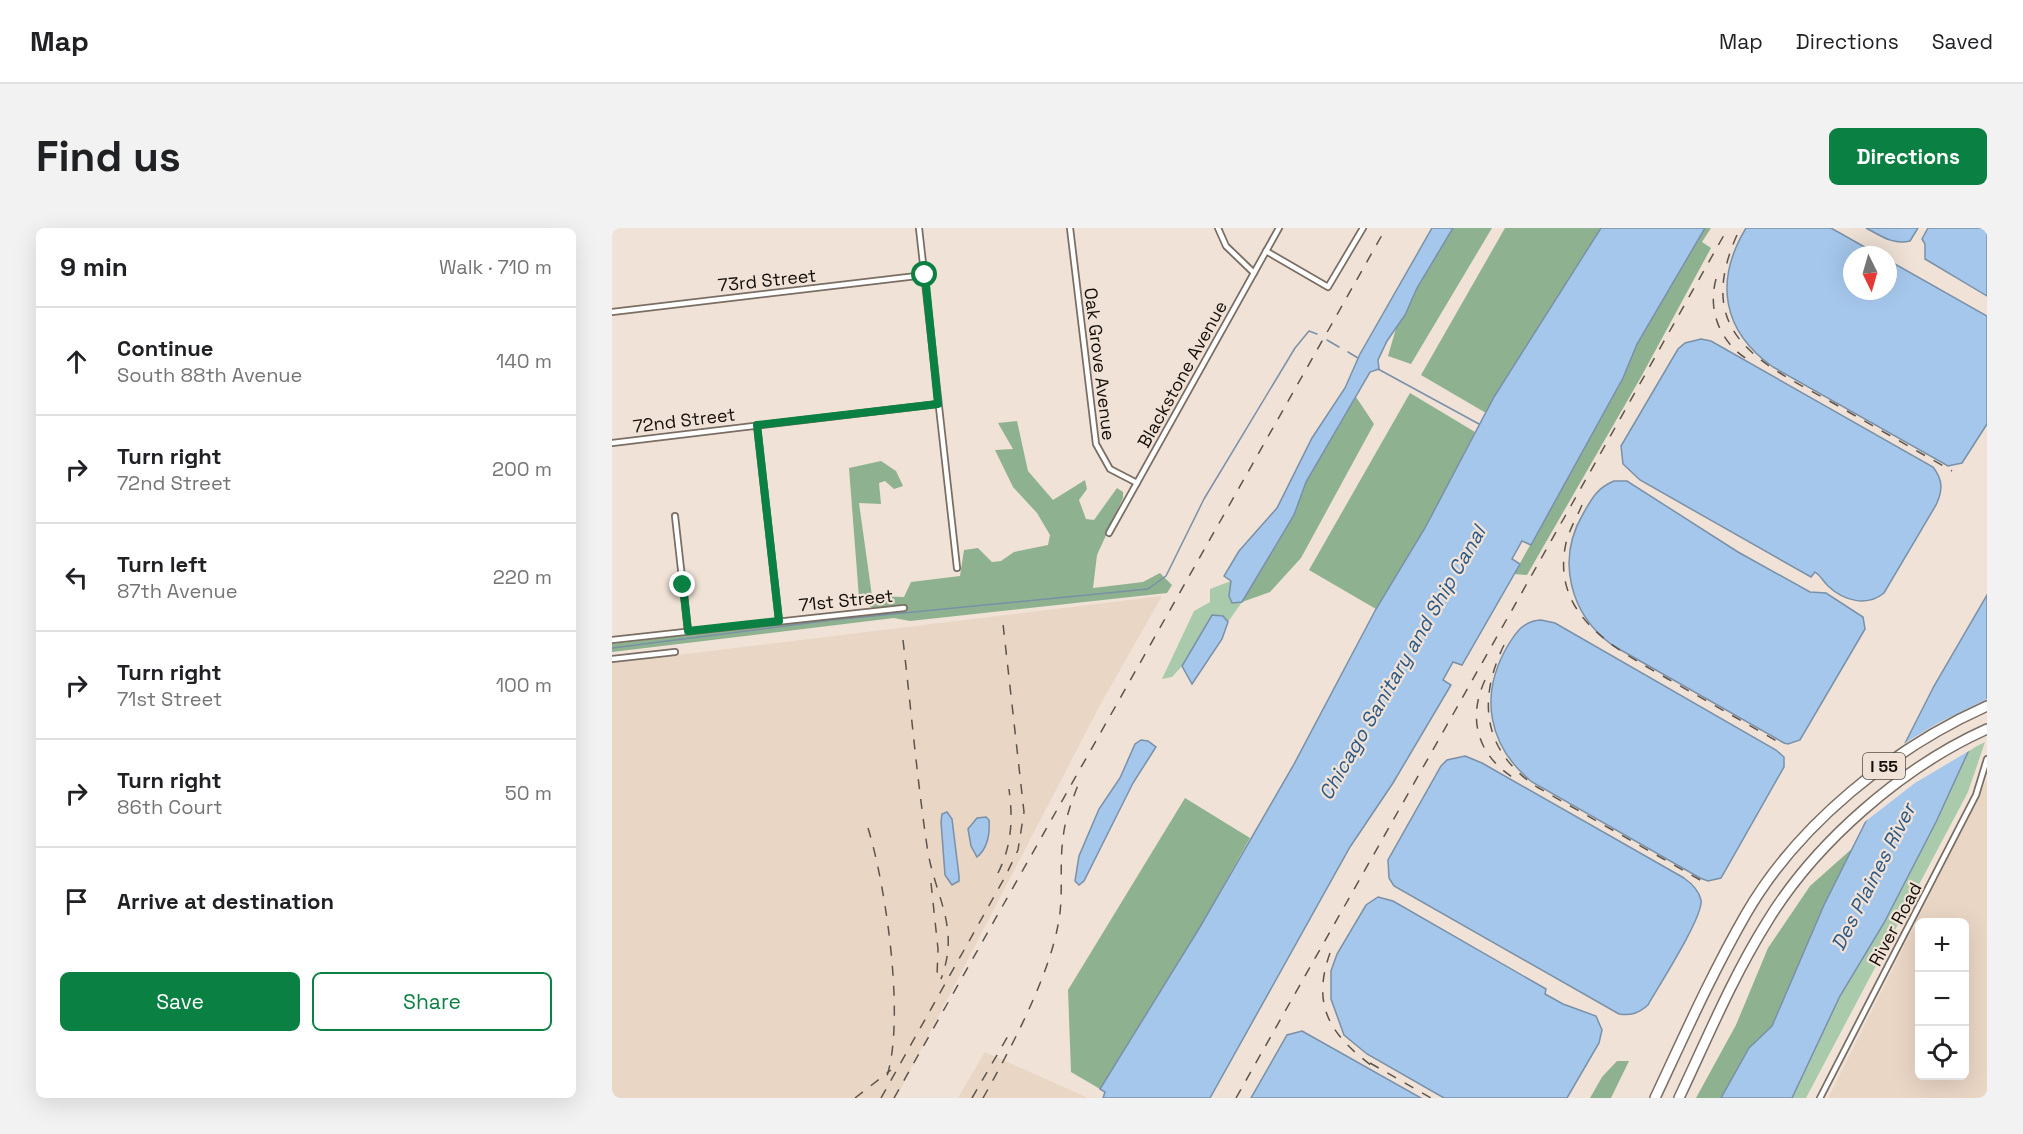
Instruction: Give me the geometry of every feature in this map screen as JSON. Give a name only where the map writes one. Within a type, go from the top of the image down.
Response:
[{"type":"highway","name":"I 55","points":[[1655,1098],[1697,1008],[1747,912],[1796,846],[1875,772],[1954,721],[1987,706]]},
{"type":"highway","name":"I 55","points":[[1679,1098],[1740,968],[1768,920],[1812,863],[1883,793],[1946,752],[1987,729]]},
{"type":"street","points":[[919,228],[957,568]]},
{"type":"street","name":"Oak Grove Avenue","points":[[1070,228],[1096,444],[1110,469],[1137,483]]},
{"type":"street","points":[[1218,228],[1227,246],[1254,273]]},
{"type":"street","name":"Blackstone Avenue","points":[[1109,533],[1279,228]]},
{"type":"street","points":[[1266,251],[1328,286],[1363,228]]},
{"type":"street","name":"73rd Street","points":[[612,312],[925,275]]},
{"type":"street","name":"72nd Street","points":[[612,443],[938,404]]},
{"type":"street","points":[[757,425],[779,621]]},
{"type":"street","points":[[675,516],[688,631]]},
{"type":"street","name":"71st Street","points":[[612,640],[904,608]]},
{"type":"street","points":[[612,659],[675,652]]},
{"type":"street","name":"River Road","points":[[1822,1097],[1976,795],[1987,759]]},
{"type":"shaded area","points":[[1162,596],[1099,707],[896,1098],[612,1098],[612,663]]},
{"type":"shaded area","points":[[1987,778],[1987,1098],[1828,1098],[1915,924],[1915,1080],[1969,1080],[1969,918],[1918,918]]},
{"type":"shaded area","points":[[985,1052],[1088,1098],[958,1098]]},
{"type":"green space","points":[[1453,228],[1492,228],[1411,364],[1388,356],[1397,325],[1405,315],[1417,288]]},
{"type":"green space","points":[[1505,228],[1601,228],[1486,413],[1421,375]]},
{"type":"green space","points":[[1705,228],[1711,228],[1702,242],[1711,248],[1641,377],[1527,575],[1514,574],[1623,378],[1637,344]]},
{"type":"green space","points":[[1410,393],[1475,432],[1425,528],[1376,609],[1309,570]]},
{"type":"green space","points":[[1356,397],[1374,424],[1301,558],[1270,592],[1242,602],[1294,515],[1306,482]]},
{"type":"green space","points":[[1017,421],[1028,471],[1053,500],[1085,480],[1087,489],[1079,500],[1086,519],[1094,520],[1117,488],[1123,492],[1123,498],[1097,555],[1093,588],[1143,582],[1160,573],[1172,585],[1167,593],[910,621],[894,618],[612,652],[612,644],[868,614],[872,608],[859,598],[849,468],[881,461],[896,471],[903,486],[894,489],[885,481],[879,483],[881,504],[859,503],[872,596],[904,597],[911,582],[960,576],[964,550],[978,548],[992,562],[1001,561],[1014,552],[1048,545],[1050,535],[1037,513],[1013,487],[995,450],[1013,449],[998,423]]},
{"type":"green space","points":[[1231,581],[1232,603],[1242,602],[1228,622],[1223,616],[1212,615],[1182,666],[1172,677],[1162,679],[1194,611],[1210,602],[1210,589]]},
{"type":"green space","points":[[1985,742],[1968,792],[1806,1098],[1792,1098],[1840,996],[1884,923],[1936,822],[1969,750]]},
{"type":"green space","points":[[1185,798],[1250,838],[1200,927],[1100,1089],[1071,1072],[1068,990]]},
{"type":"green space","points":[[1855,846],[1824,905],[1772,1026],[1749,1048],[1721,1098],[1696,1098],[1736,1025],[1768,948],[1810,886]]},
{"type":"green space","points":[[1617,1061],[1629,1061],[1611,1098],[1590,1098],[1602,1077]]},
{"type":"water","points":[[1432,228],[1453,228],[1417,288],[1405,315],[1387,341],[1378,360],[1379,369],[1370,372],[1306,482],[1294,515],[1242,602],[1232,603],[1229,596],[1231,581],[1224,576],[1239,551],[1277,508],[1312,438],[1345,388],[1360,354]]},
{"type":"water","name":"Chicago Sanitary and Ship Canal","points":[[1601,228],[1705,228],[1637,344],[1623,378],[1531,545],[1522,541],[1512,559],[1520,564],[1462,665],[1453,662],[1443,680],[1451,685],[1393,783],[1350,847],[1210,1098],[1103,1098],[1105,1092],[1100,1089],[1200,927],[1293,766],[1376,609],[1425,528],[1494,397]]},
{"type":"water","points":[[1746,228],[1831,228],[1863,246],[1843,246],[1843,300],[1897,300],[1897,265],[1987,316],[1987,424],[1962,463],[1948,466],[1773,367],[1756,353],[1743,338],[1728,304],[1727,286],[1736,248]]},
{"type":"water","points":[[1866,228],[1918,228],[1910,241],[1898,242]]},
{"type":"water","points":[[1928,228],[1987,228],[1987,296],[1925,259],[1925,244],[1922,239]]},
{"type":"water","points":[[1701,339],[1711,341],[1933,467],[1940,481],[1941,490],[1938,500],[1884,593],[1863,601],[1841,595],[1828,586],[1815,572],[1811,577],[1640,480],[1623,464],[1621,446],[1678,349],[1685,343]]},
{"type":"water","points":[[1614,481],[1627,481],[1738,552],[1810,592],[1826,593],[1863,617],[1865,629],[1800,740],[1784,743],[1612,645],[1586,618],[1577,602],[1572,585],[1569,567],[1570,550],[1575,532],[1589,503],[1599,490]]},
{"type":"water","name":"Des Plaines River","points":[[1987,595],[1987,720],[1969,750],[1936,822],[1884,923],[1840,996],[1792,1098],[1721,1098],[1749,1048],[1772,1026],[1824,905],[1934,686]]},
{"type":"water","points":[[1212,615],[1223,616],[1228,622],[1222,639],[1192,684],[1182,666]]},
{"type":"water","points":[[1541,620],[1555,623],[1776,750],[1784,757],[1784,767],[1721,878],[1708,881],[1700,878],[1532,782],[1517,768],[1506,753],[1497,736],[1491,702],[1498,665],[1507,647],[1521,628]]},
{"type":"water","points":[[1141,740],[1148,741],[1156,747],[1133,783],[1084,881],[1079,885],[1075,881],[1079,856],[1099,809],[1120,778],[1135,744]]},
{"type":"water","points":[[1465,756],[1482,763],[1684,878],[1697,890],[1701,900],[1695,921],[1645,1008],[1627,1015],[1619,1014],[1394,886],[1389,878],[1388,860],[1441,766],[1447,760]]},
{"type":"water","points":[[947,812],[952,819],[959,876],[959,881],[952,885],[945,875],[941,822],[942,814]]},
{"type":"water","points":[[986,817],[989,820],[988,840],[977,857],[971,846],[968,829],[977,818]]},
{"type":"water","points":[[1378,897],[1393,901],[1546,989],[1545,994],[1563,1004],[1596,1016],[1602,1030],[1599,1043],[1567,1098],[1444,1098],[1367,1054],[1344,1035],[1331,999],[1331,971],[1337,954],[1366,905]]},
{"type":"water","points":[[1302,1031],[1421,1098],[1251,1098],[1287,1035]]},
{"type":"pier","points":[[1987,699],[1987,726],[1974,748],[1915,783],[1862,824],[1900,746],[1938,723]]},
{"type":"waterway","points":[[612,648],[832,620],[1148,589],[1166,576],[1204,499],[1295,348],[1309,331],[1317,334]]},
{"type":"waterway","points":[[1327,340],[1339,347]]},
{"type":"waterway","points":[[1348,352],[1358,358]]},
{"type":"waterway","points":[[1378,369],[1479,424]]},
{"type":"railway","points":[[894,1098],[1386,228]]},
{"type":"railway","points":[[1236,1098],[1728,228]]},
{"type":"railway","points":[[1737,235],[1725,269],[1723,297],[1729,321],[1741,341],[1759,358],[1781,373],[1952,471]]},
{"type":"railway","points":[[1716,279],[1713,303],[1719,326],[1731,346],[1750,361]]},
{"type":"railway","points":[[1582,505],[1567,538],[1564,569],[1568,591],[1578,610],[1592,627],[1609,642],[1648,668],[1780,743]]},
{"type":"railway","points":[[881,1098],[1018,850],[1024,812],[1003,624]]},
{"type":"railway","points":[[903,640],[927,846],[947,927],[948,943],[941,979]]},
{"type":"railway","points":[[1504,645],[1495,666],[1488,705],[1490,724],[1505,758],[1537,787],[1702,881]]},
{"type":"railway","points":[[1485,680],[1479,695],[1477,710],[1480,738],[1494,762],[1519,781]]},
{"type":"railway","points":[[983,1098],[1027,1014],[1053,946],[1060,914],[1064,831],[1078,785]]},
{"type":"railway","points":[[998,873],[1009,842],[1011,811],[1009,789]]},
{"type":"railway","points":[[868,828],[887,918],[894,990],[892,1054],[886,1079]]},
{"type":"railway","points":[[931,883],[938,949],[937,976]]},
{"type":"railway","points":[[1330,953],[1324,973],[1323,990],[1324,1006],[1329,1020],[1348,1045],[1376,1069]]},
{"type":"railway","points":[[972,1098],[1008,1036]]},
{"type":"railway","points":[[1370,1063],[1431,1098]]},
{"type":"railway","points":[[855,1098],[891,1070]]},
{"type":"route","points":[[683,585],[688,631],[779,621],[757,425],[938,404],[925,275]]}]
